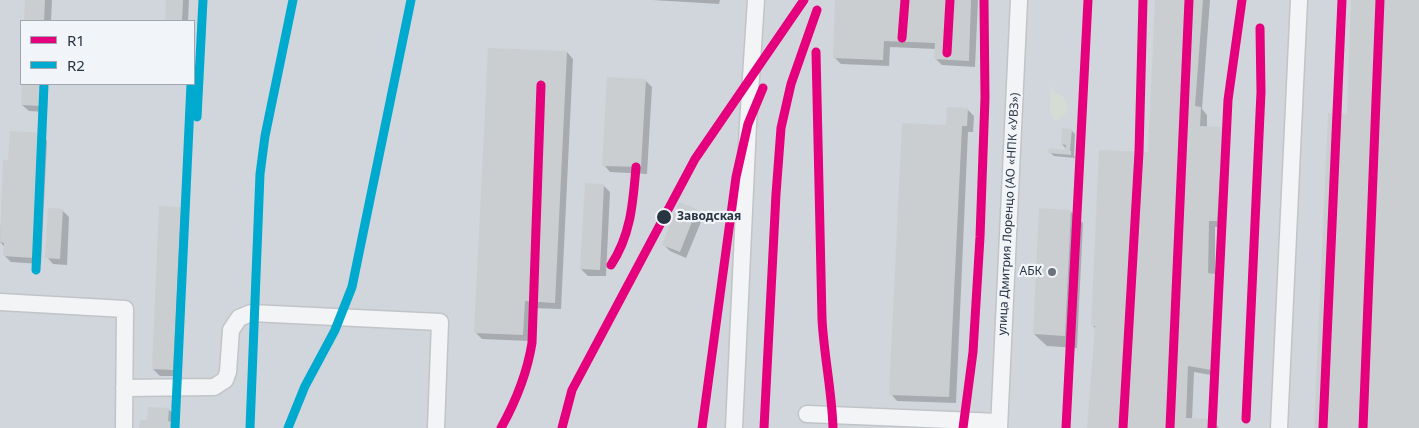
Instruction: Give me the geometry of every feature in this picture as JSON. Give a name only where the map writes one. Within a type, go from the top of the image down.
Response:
[{"type":"lane","points":[[734,428],[748,124],[756,0]]},
{"type":"lane","name":"улица Дмитрия Лоренцо (АО «НПК «УВЗ»)","points":[[999,425],[1019,0]]},
{"type":"lane","points":[[1279,428],[1299,0]]},
{"type":"lane","points":[[0,302],[125,309],[124,428]]},
{"type":"lane","points":[[124,388],[214,387],[225,380],[228,372],[231,330],[238,318],[251,313],[440,322],[436,428]]},
{"type":"lane","points":[[807,414],[999,425]]},
{"type":"shaded area","points":[[0,0],[1419,0],[1419,428],[0,428]]},
{"type":"shaded area","points":[[1051,84],[1055,92],[1065,99],[1068,111],[1059,119],[1054,120],[1050,112]]},
{"type":"building","points":[[25,0],[45,0],[44,20],[24,20]]},
{"type":"building","points":[[166,0],[183,0],[182,20],[165,20]]},
{"type":"building","points":[[835,0],[971,0],[969,61],[934,59],[935,43],[884,41],[883,60],[833,58]]},
{"type":"building","points":[[1155,0],[1203,0],[1195,106],[1201,107],[1200,126],[1223,127],[1217,221],[1209,221],[1208,273],[1216,274],[1211,370],[1188,366],[1186,418],[1213,419],[1213,428],[1087,428],[1095,326],[1091,326],[1099,150],[1148,152]]},
{"type":"building","points":[[1351,0],[1419,0],[1419,428],[1314,428],[1328,113],[1347,114]]},
{"type":"building","points":[[488,48],[567,51],[555,303],[525,301],[523,335],[474,333]]},
{"type":"building","points":[[607,77],[646,79],[641,167],[602,166]]},
{"type":"building","points":[[22,85],[42,85],[41,106],[21,105]]},
{"type":"building","points":[[947,107],[968,108],[967,126],[962,126],[949,397],[889,395],[902,123],[946,125]]},
{"type":"building","points":[[1062,128],[1072,129],[1071,155],[1048,153],[1049,148],[1065,150],[1066,145],[1061,144]]},
{"type":"building","points":[[10,131],[41,133],[34,258],[3,256],[4,243],[0,242],[3,160],[8,160]]},
{"type":"building","points":[[585,183],[604,184],[600,270],[580,269]]},
{"type":"building","points":[[679,202],[697,209],[680,252],[662,245]]},
{"type":"building","points":[[159,206],[181,207],[173,370],[152,369]]},
{"type":"building","points":[[48,208],[63,209],[60,259],[45,258]]},
{"type":"building","name":"АБК","points":[[1039,208],[1071,210],[1065,336],[1033,334]]},
{"type":"building","points":[[148,407],[169,408],[168,421],[172,422],[172,428],[139,428],[140,420],[147,420]]},
{"type":"transit line","name":"R2","points":[[197,117],[203,0]]},
{"type":"transit line","name":"R2","points":[[250,428],[260,174],[265,136],[293,0]]},
{"type":"transit line","name":"R2","points":[[288,428],[305,386],[335,330],[352,287],[411,0]]},
{"type":"transit line","name":"R1","points":[[562,428],[572,390],[695,159],[804,0]]},
{"type":"transit line","name":"R1","points":[[902,38],[905,0]]},
{"type":"transit line","name":"R1","points":[[947,53],[950,0]]},
{"type":"transit line","name":"R1","points":[[963,428],[973,352],[980,237],[985,98],[984,0]]},
{"type":"transit line","name":"R1","points":[[1066,428],[1088,0]]},
{"type":"transit line","name":"R1","points":[[1123,428],[1139,152],[1143,0]]},
{"type":"transit line","name":"R1","points":[[1170,428],[1189,0]]},
{"type":"transit line","name":"R1","points":[[1212,428],[1228,100],[1242,0]]},
{"type":"transit line","name":"R1","points":[[1323,428],[1342,0]]},
{"type":"transit line","name":"R1","points":[[1363,428],[1380,0]]},
{"type":"transit line","name":"R1","points":[[764,428],[781,128],[791,84],[817,10]]},
{"type":"transit line","name":"R1","points":[[1246,419],[1261,92],[1260,28]]},
{"type":"transit line","name":"R1","points":[[816,52],[822,319],[833,428]]},
{"type":"transit line","name":"R2","points":[[36,270],[44,85]]},
{"type":"transit line","name":"R2","points":[[175,428],[191,85]]},
{"type":"transit line","name":"R1","points":[[501,428],[520,387],[532,343],[541,85]]},
{"type":"transit line","name":"R1","points":[[702,428],[736,177],[748,124],[763,88]]},
{"type":"transit line","name":"R1","points":[[611,265],[618,254],[627,230],[636,167]]},
{"type":"place","name":"Заводская","points":[[664,217]]},
{"type":"place","name":"АБК","points":[[1052,272]]}]
